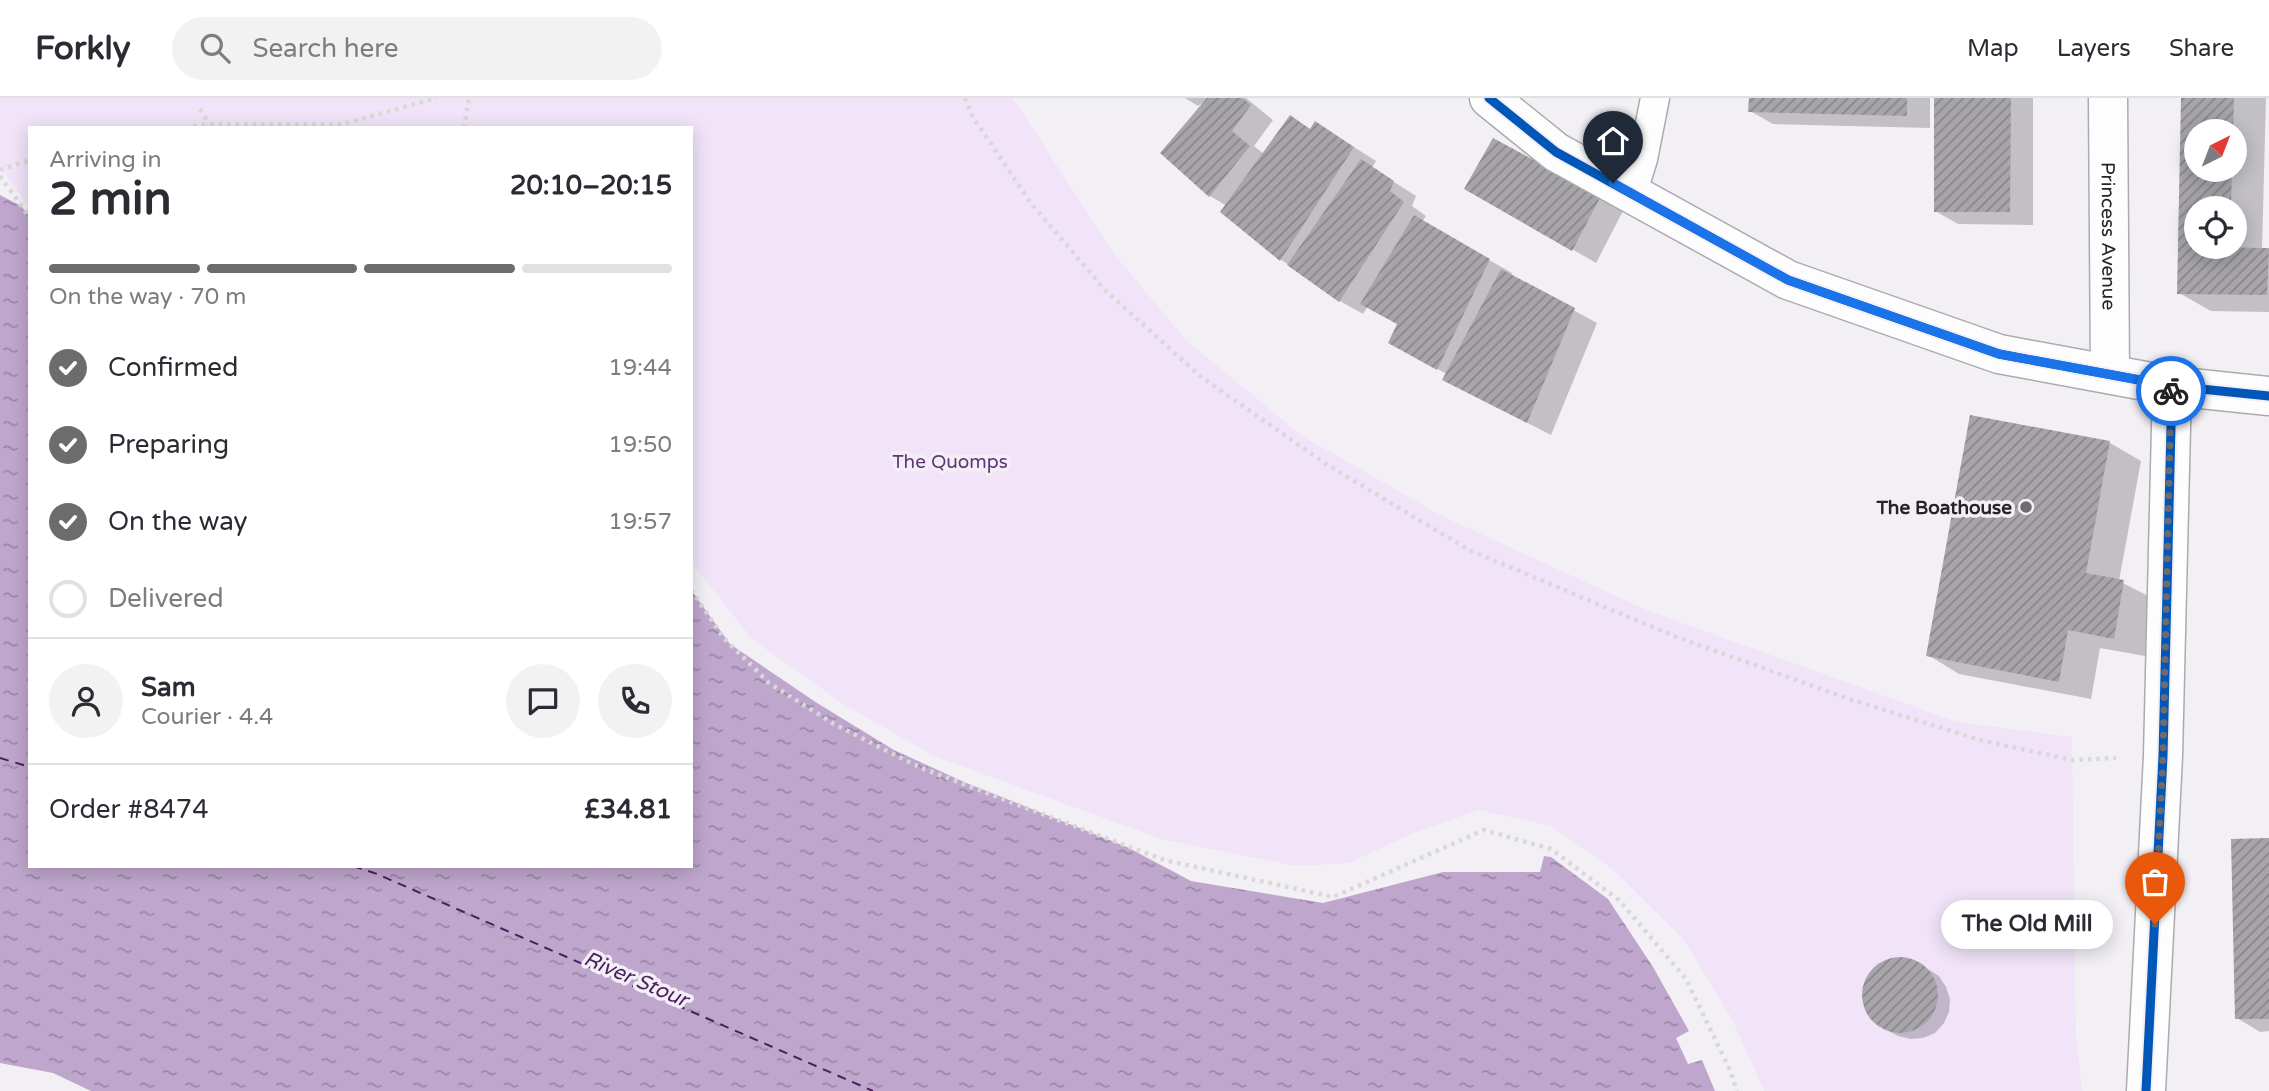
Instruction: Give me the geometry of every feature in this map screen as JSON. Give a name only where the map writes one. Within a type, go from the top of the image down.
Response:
[{"type":"street","points":[[1489,98],[1556,152],[1788,280],[1999,354],[2172,386],[2269,396]]},
{"type":"street","name":"Princess Avenue","points":[[2108,98],[2110,374]]},
{"type":"street","points":[[2146,1091],[2163,756],[2172,386]]},
{"type":"lane","points":[[1632,194],[1643,159],[1655,98]]},
{"type":"path","points":[[197,126],[340,124],[437,98]]},
{"type":"path","points":[[464,126],[469,98]]},
{"type":"path","points":[[965,98],[971,114],[1038,212],[1105,290],[1199,376],[1326,464],[1469,550],[1674,636],[1849,699],[1980,740],[2072,760],[2163,756]]},
{"type":"path","points":[[201,109],[209,124]]},
{"type":"path","points":[[0,170],[28,161]]},
{"type":"path","points":[[0,176],[28,215]]},
{"type":"path","points":[[693,593],[723,637],[769,683],[834,724],[921,768],[1164,860],[1333,897],[1484,830],[1551,849],[1619,900],[1686,979],[1730,1070],[1737,1091]]},
{"type":"green space","name":"The Quomps","points":[[0,98],[1013,98],[1115,255],[1187,341],[1301,435],[1442,516],[1649,611],[1957,722],[2072,737],[2076,1033],[2082,1091],[1764,1091],[1732,1019],[1684,940],[1611,868],[1550,826],[1479,810],[1416,832],[1349,863],[1295,866],[1164,840],[934,756],[843,704],[752,639],[693,565],[693,126],[28,126],[28,205],[0,167]]},
{"type":"water","name":"River Stour","points":[[0,195],[21,206],[28,215],[28,868],[693,868],[693,593],[730,644],[817,703],[894,750],[964,782],[1127,847],[1191,881],[1323,903],[1443,872],[1540,872],[1544,856],[1551,857],[1608,899],[1653,967],[1689,1031],[1676,1038],[1688,1064],[1702,1060],[1715,1091],[91,1091],[53,1073],[0,1063]]},
{"type":"building","points":[[1207,98],[1242,98],[1251,105],[1232,131],[1250,146],[1209,197],[1160,153]]},
{"type":"building","points":[[1749,98],[1907,98],[1907,116],[1748,112]]},
{"type":"building","points":[[1934,98],[2011,98],[2010,212],[1934,212]]},
{"type":"building","points":[[2181,98],[2234,98],[2233,119],[2184,119],[2184,182],[2232,182],[2231,196],[2184,196],[2184,259],[2247,259],[2247,248],[2269,248],[2267,295],[2177,294]]},
{"type":"building","points":[[1290,115],[1310,129],[1315,121],[1354,147],[1280,261],[1220,212]]},
{"type":"building","points":[[1493,138],[1601,196],[1572,251],[1464,189]]},
{"type":"building","points":[[1361,159],[1394,181],[1390,191],[1404,202],[1339,302],[1287,265]]},
{"type":"building","points":[[1414,215],[1490,259],[1437,370],[1388,343],[1397,324],[1360,304]]},
{"type":"building","points":[[1501,269],[1575,308],[1527,423],[1442,380]]},
{"type":"building","name":"The Boathouse","points":[[1970,415],[2110,441],[2086,573],[2124,580],[2114,639],[2068,630],[2059,682],[1926,656]]},
{"type":"building","points":[[2269,838],[2269,1019],[2235,1019],[2231,839]]},
{"type":"building","points":[[1893,957],[1907,957],[1921,963],[1932,974],[1938,995],[1935,1010],[1927,1022],[1907,1033],[1893,1033],[1879,1027],[1868,1016],[1862,1002],[1862,988],[1868,974],[1879,963]]},
{"type":"ferry route","points":[[0,758],[28,766]]},
{"type":"ferry route","points":[[359,868],[873,1091]]},
{"type":"cycle path","points":[[1489,98],[1556,152],[1788,280],[1999,354],[2172,386],[2269,396]]},
{"type":"cycle path","points":[[2146,1091],[2163,756],[2172,386]]},
{"type":"way so far","points":[[2155,924],[2163,756],[2171,391]]},
{"type":"place","name":"The Boathouse","points":[[2026,507]]},
{"type":"place","name":"The Old Mill","points":[[2155,924]]},
{"type":"route","points":[[1613,183],[1788,280],[1999,354],[2172,386],[2171,391]]}]
